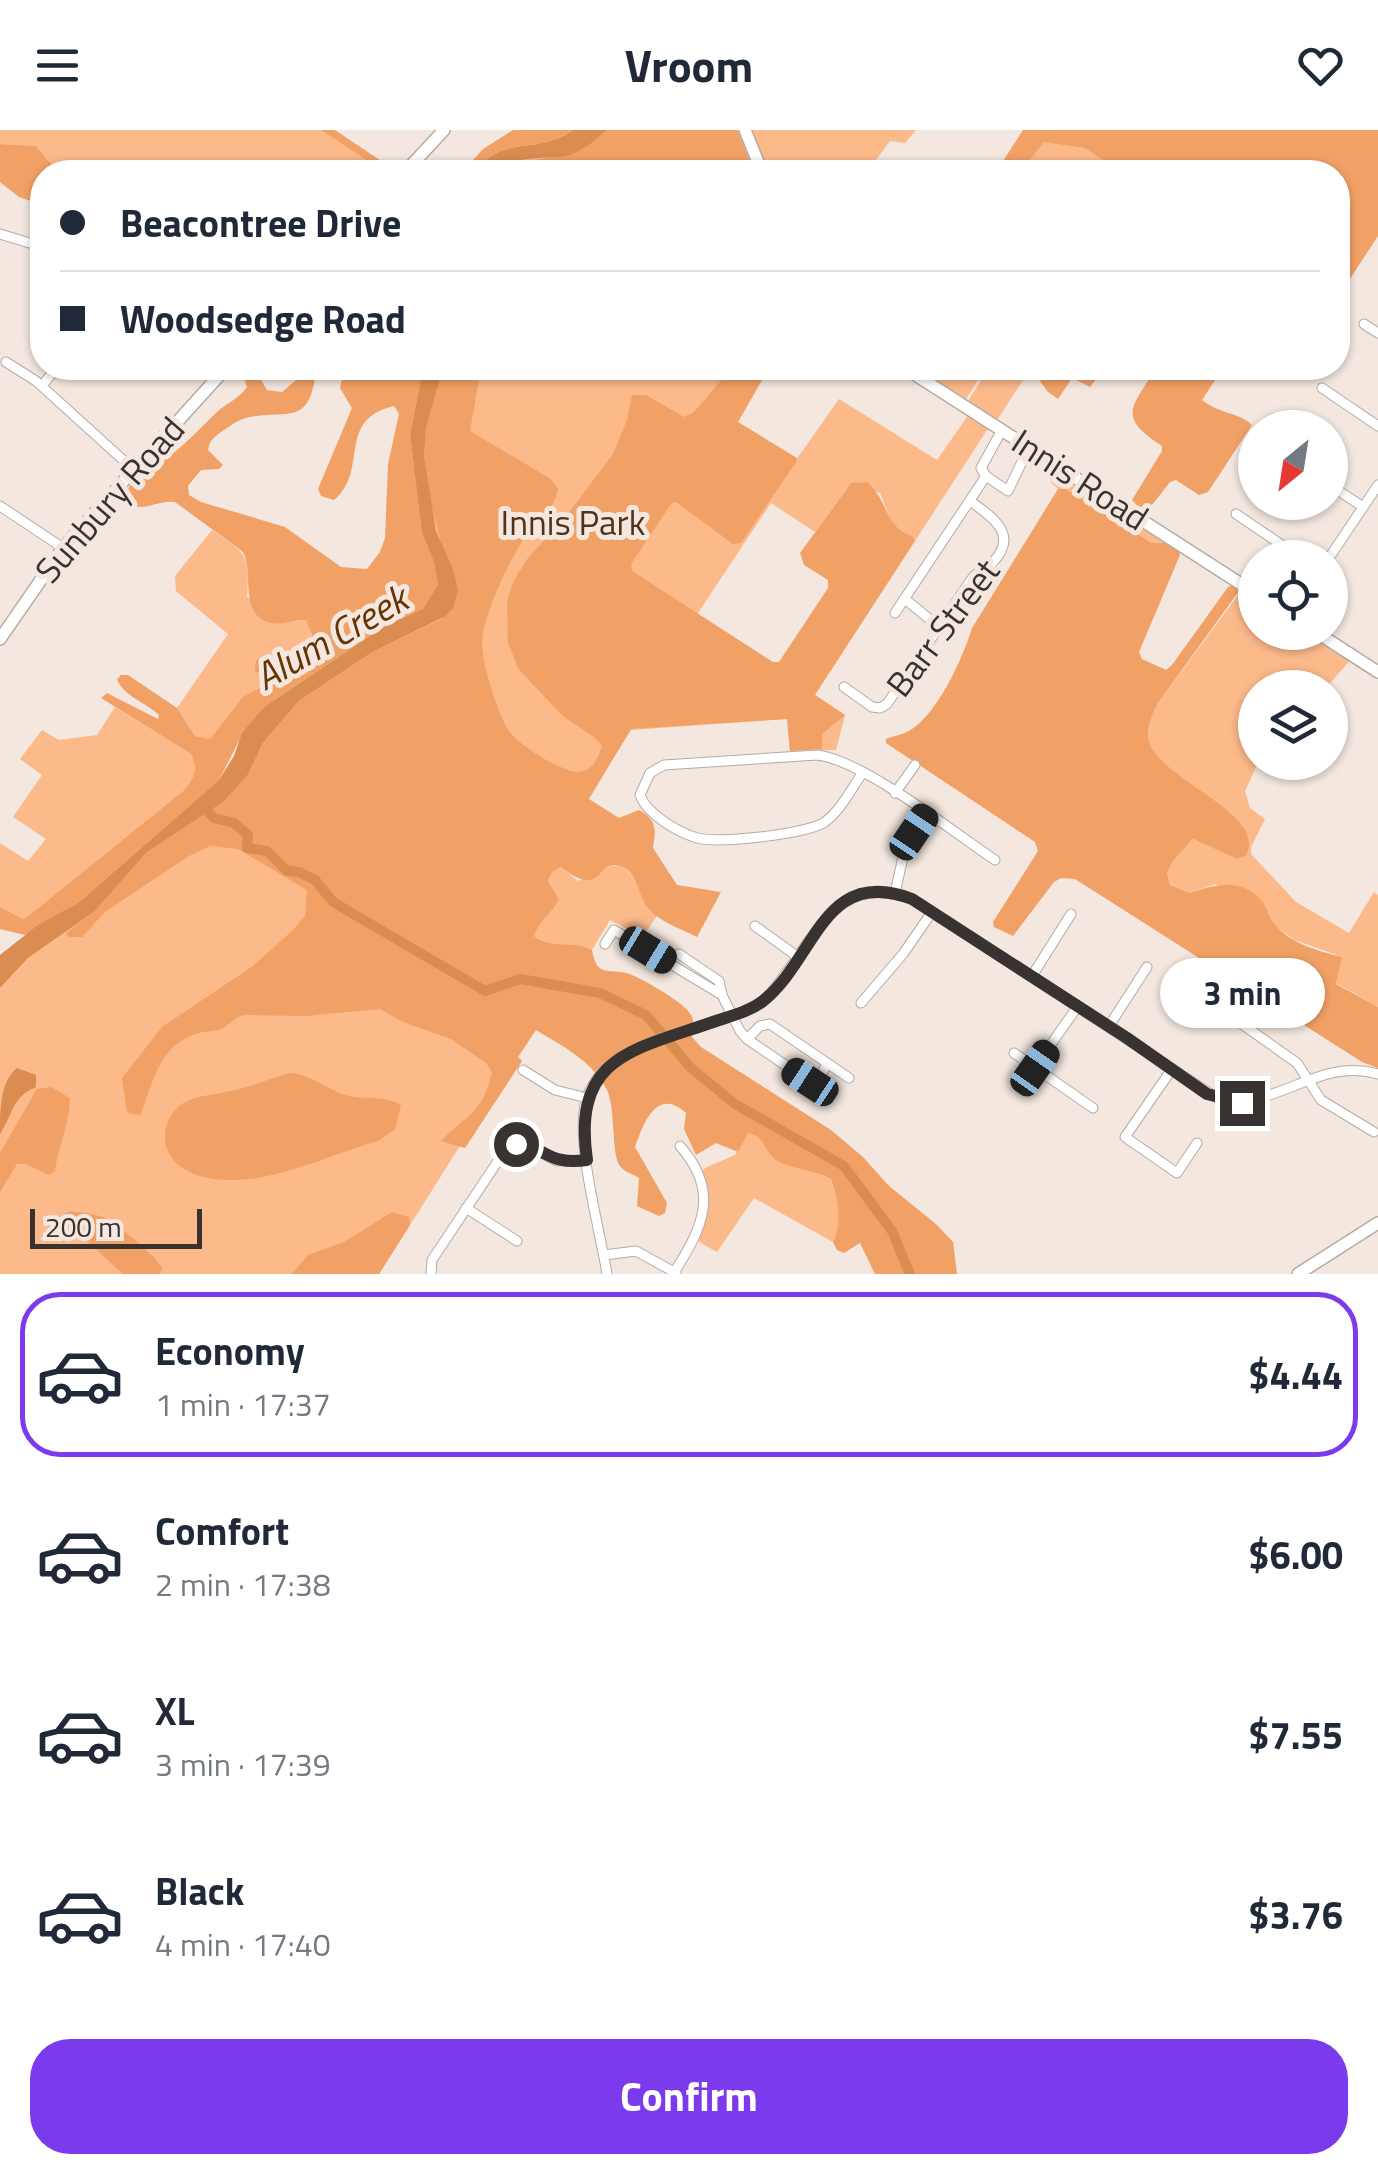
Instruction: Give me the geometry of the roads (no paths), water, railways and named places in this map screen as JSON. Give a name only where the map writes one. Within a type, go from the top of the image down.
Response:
[{"type":"main road","points":[[416,160],[444,130]]},
{"type":"main road","points":[[745,130],[757,160]]},
{"type":"main road","name":"Sunbury Road","points":[[0,639],[63,548],[215,380]]},
{"type":"main road","name":"Innis Road","points":[[925,380],[1238,582]]},
{"type":"main road","points":[[1344,650],[1378,672]]},
{"type":"main road","points":[[1298,1274],[1378,1224]]},
{"type":"street","points":[[0,234],[30,243]]},
{"type":"street","points":[[1364,324],[1378,333]]},
{"type":"street","points":[[6,362],[30,378]]},
{"type":"street","points":[[33,380],[133,470]]},
{"type":"street","points":[[42,386],[47,380]]},
{"type":"street","points":[[1322,388],[1378,426]]},
{"type":"street","points":[[1002,430],[981,468],[986,476],[1008,490],[1029,447]]},
{"type":"street","points":[[895,613],[986,476]]},
{"type":"street","points":[[1341,540],[1378,486]]},
{"type":"street","points":[[1348,498],[1363,508]]},
{"type":"street","name":"Barr Street","points":[[844,687],[872,707],[887,704],[973,577],[993,563],[1004,538],[1002,527],[970,501]]},
{"type":"street","points":[[0,506],[63,548]]},
{"type":"street","points":[[1236,514],[1274,540]]},
{"type":"street","points":[[905,599],[940,627]]},
{"type":"street","points":[[862,772],[824,822],[796,834],[706,840],[686,834],[650,811],[640,795],[650,772],[664,766],[836,757],[862,772],[895,793],[995,860]]},
{"type":"street","points":[[895,793],[915,764]]},
{"type":"street","points":[[894,892],[903,856],[926,814]]},
{"type":"street","points":[[607,1274],[583,1131],[587,1098],[604,1069],[630,1051],[732,1016],[764,1000],[840,903],[859,894],[894,892],[932,912],[1207,1094],[1242,1103],[1348,1068],[1378,1074]]},
{"type":"street","points":[[861,1003],[932,912]]},
{"type":"street","points":[[1032,976],[1072,914]]},
{"type":"street","points":[[754,926],[798,958]]},
{"type":"street","points":[[604,944],[614,930],[722,995]]},
{"type":"street","points":[[679,954],[719,981],[732,1016],[747,1039],[813,1082],[827,1064]]},
{"type":"street","points":[[1109,1026],[1147,968]]},
{"type":"street","points":[[1035,1068],[1078,1006]]},
{"type":"street","points":[[1222,1010],[1288,1056],[1321,1100],[1374,1132]]},
{"type":"street","points":[[747,1039],[760,1026],[770,1024],[849,1078]]},
{"type":"street","points":[[1014,1053],[1093,1108]]},
{"type":"street","points":[[523,1070],[555,1090],[587,1098]]},
{"type":"street","points":[[1172,1070],[1126,1137],[1177,1173],[1196,1144]]},
{"type":"street","points":[[431,1274],[432,1260],[508,1146],[524,1144],[556,1161],[587,1160]]},
{"type":"street","points":[[604,1254],[636,1251],[677,1273],[704,1212],[704,1189],[697,1169],[680,1146]]},
{"type":"street","points":[[466,1208],[517,1242]]},
{"type":"waterway","points":[[208,812],[214,818],[234,823],[248,835],[247,848],[267,851],[287,871],[315,880],[333,902],[485,991],[520,979],[600,993],[646,1015],[663,1035]]},
{"type":"waterway","points":[[669,1042],[691,1068],[735,1104],[844,1166],[892,1231],[910,1274]]},
{"type":"park label","name":"Innis Park","points":[[573,523]]},
{"type":"water label","name":"Alum Creek","points":[[331,638]]}]
